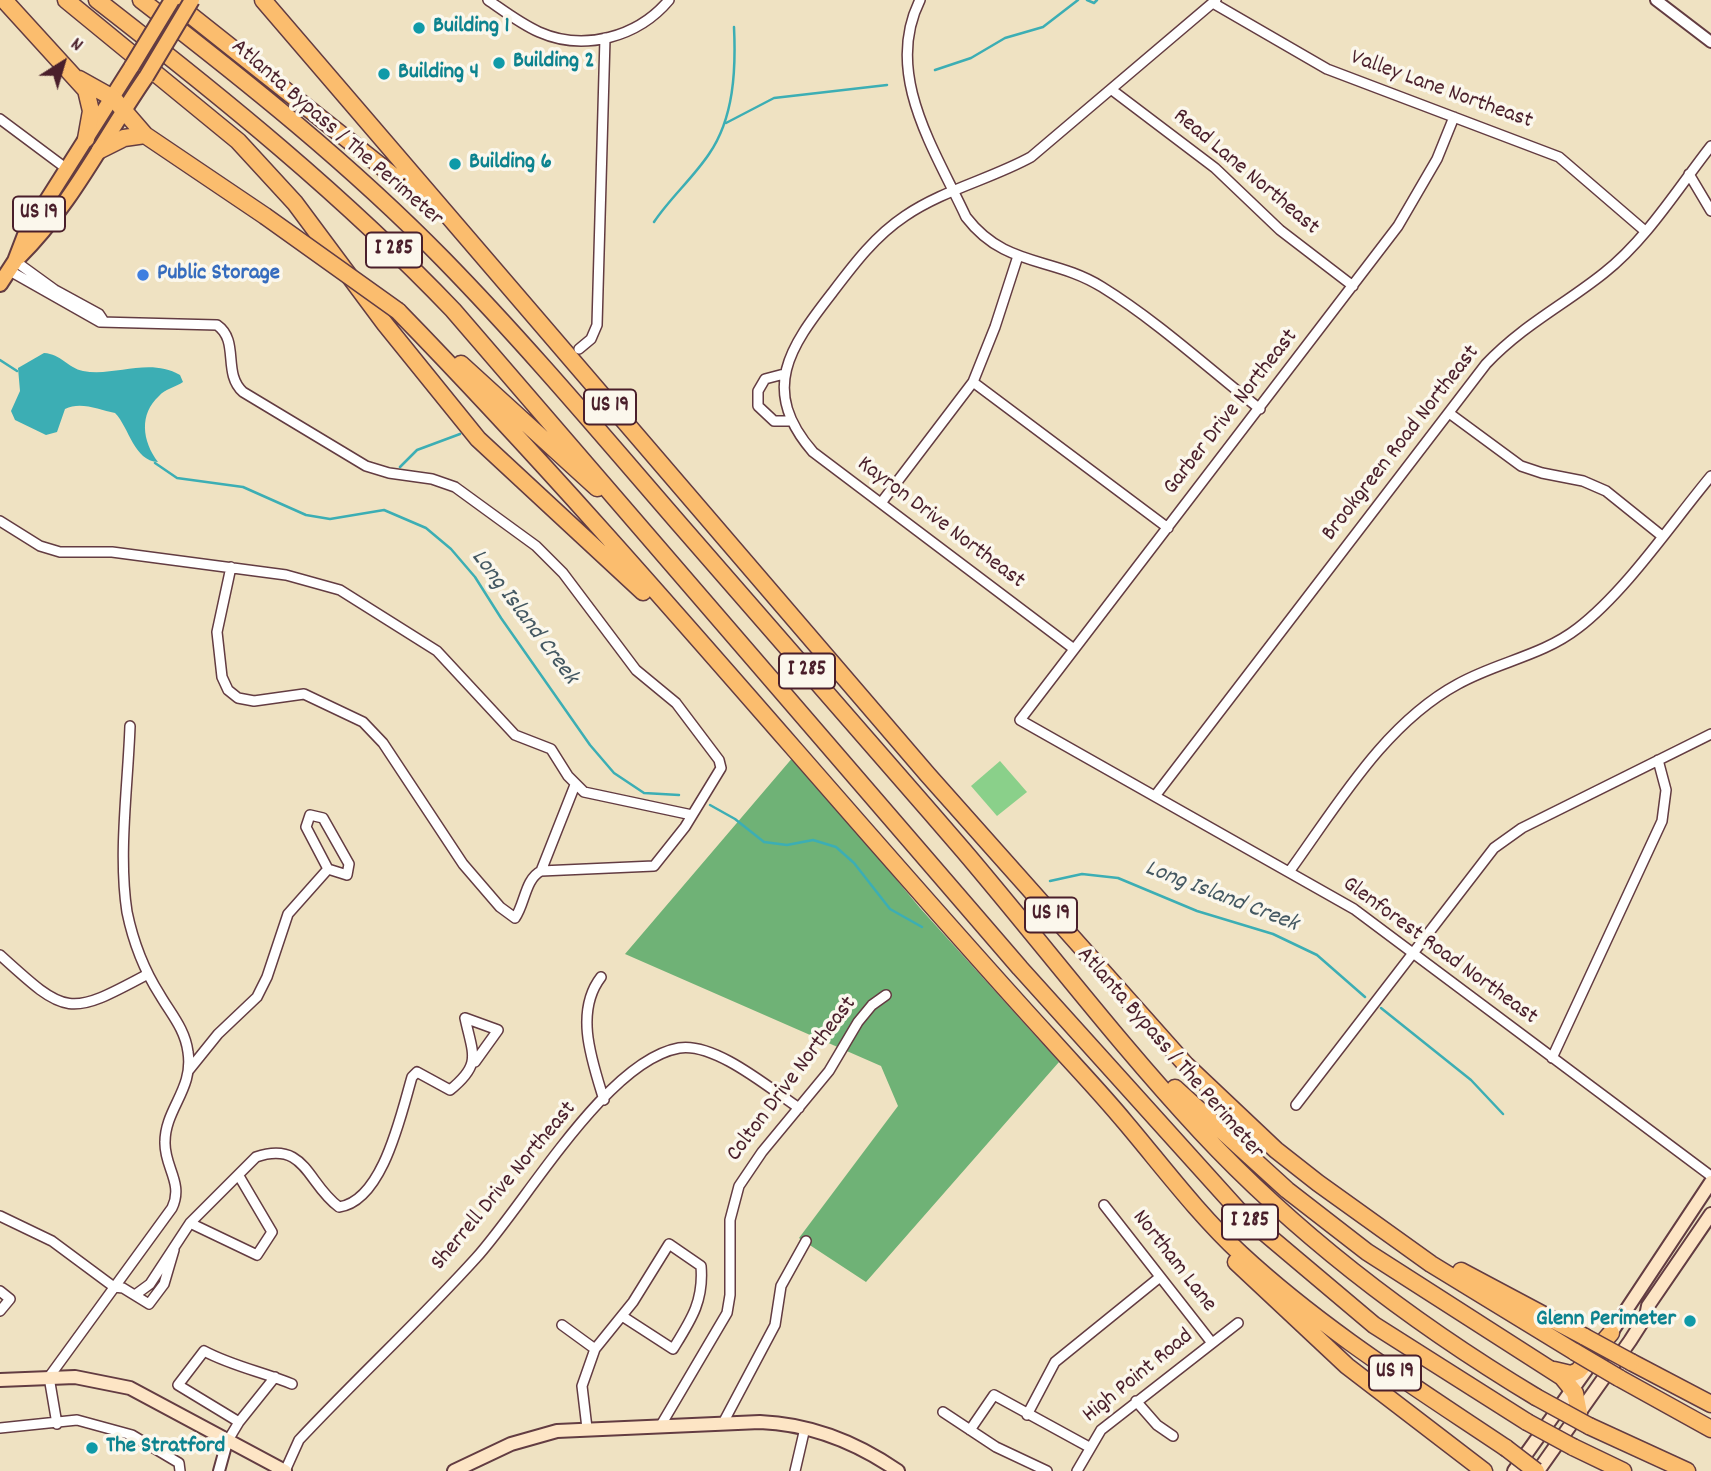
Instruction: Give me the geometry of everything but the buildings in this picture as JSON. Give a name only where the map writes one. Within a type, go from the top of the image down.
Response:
[{"type":"highway","points":[[4,0],[79,79],[119,104],[145,135],[398,310],[492,390],[653,540]]},
{"type":"highway","points":[[66,0],[238,141],[295,203],[385,324],[478,439],[566,524],[703,645]]},
{"type":"highway","name":"Atlanta Bypass / The Perimeter","points":[[97,0],[267,135],[391,247],[482,342],[1020,968],[1240,1212],[1374,1325],[1527,1422],[1620,1470]]},
{"type":"highway","name":"Atlanta Bypass / The Perimeter","points":[[141,0],[311,136],[443,259],[590,420],[964,851],[1202,1133],[1316,1242],[1421,1324],[1536,1397],[1687,1471]]},
{"type":"highway","points":[[172,0],[453,225]]},
{"type":"highway","name":"US 19","points":[[263,0],[453,225],[928,775],[1186,1065],[1276,1150],[1432,1264],[1575,1352],[1711,1429]]},
{"type":"highway","points":[[79,79],[90,103],[86,139]]},
{"type":"highway","points":[[100,150],[124,138],[145,135]]},
{"type":"highway","points":[[398,310],[495,413],[703,645]]},
{"type":"highway","name":"US 19","points":[[703,645],[917,892],[1122,1118],[1197,1209],[1270,1279],[1363,1351],[1537,1471]]},
{"type":"highway","points":[[1101,1015],[1207,1119],[1318,1215],[1386,1266],[1550,1369],[1573,1390],[1584,1419]]},
{"type":"highway","points":[[1122,1118],[1169,1184],[1252,1279],[1347,1366],[1485,1471]]},
{"type":"highway","points":[[1362,1215],[1711,1404]]},
{"type":"highway","points":[[1550,1369],[1571,1374],[1578,1371],[1611,1333]]},
{"type":"main road","name":"US 19","points":[[13,266],[25,236],[86,139],[119,104],[132,66],[172,0]]},
{"type":"main road","points":[[100,150],[119,104],[146,77],[192,0]]},
{"type":"main road","name":"US 19","points":[[0,284],[34,242],[100,150]]},
{"type":"main road","points":[[1514,1471],[1573,1390],[1711,1182]]},
{"type":"main road","points":[[1537,1471],[1584,1419],[1646,1317],[1648,1307],[1711,1214]]},
{"type":"main road","points":[[0,1380],[49,1377],[92,1379],[130,1388],[285,1471]]},
{"type":"main road","points":[[454,1471],[524,1439],[557,1431],[723,1423],[780,1423],[805,1428],[856,1446],[898,1471]]},
{"type":"street","points":[[488,0],[548,35],[571,40],[605,38],[643,23],[669,0]]},
{"type":"street","points":[[920,0],[906,46],[908,82],[954,192],[966,217],[979,234],[998,248],[1070,271],[1102,287],[1260,408]]},
{"type":"street","points":[[1656,0],[1711,42]]},
{"type":"street","name":"Kayron Drive Northeast","points":[[1074,649],[813,452],[791,421],[784,397],[784,374],[798,336],[868,247],[907,215],[1002,173],[1031,157],[1214,1]]},
{"type":"street","name":"Valley Lane Northeast","points":[[1214,1],[1326,69],[1559,157],[1645,231]]},
{"type":"street","points":[[579,349],[591,339],[597,326],[605,38]]},
{"type":"street","name":"Read Lane Northeast","points":[[1112,90],[1215,169],[1280,230],[1353,286]]},
{"type":"street","name":"Garber Drive Northeast","points":[[1020,720],[1353,286],[1418,196],[1454,117]]},
{"type":"street","points":[[0,119],[67,169]]},
{"type":"street","name":"Brookgreen Road Northeast","points":[[1154,796],[1449,413],[1509,340],[1605,273],[1645,231],[1711,146]]},
{"type":"street","points":[[1689,174],[1711,211]]},
{"type":"street","points":[[880,503],[973,382],[996,327],[1018,256]]},
{"type":"street","points":[[13,266],[100,322],[217,325],[228,336],[231,375],[243,392],[366,466],[389,473],[432,479],[455,487],[536,546],[563,573],[636,670],[676,703],[719,760],[719,775],[654,866],[541,871]]},
{"type":"street","points":[[784,374],[765,379],[758,391],[758,406],[774,421],[791,421]]},
{"type":"street","points":[[973,382],[1168,528]]},
{"type":"street","points":[[1449,413],[1521,466],[1542,474],[1583,481],[1606,491],[1662,536]]},
{"type":"street","points":[[1289,872],[1339,802],[1413,715],[1459,683],[1540,651],[1576,630],[1607,602],[1711,476]]},
{"type":"street","points":[[0,521],[40,546],[60,552],[112,552],[311,580],[368,606],[437,651],[515,735],[551,749],[575,785],[596,796],[692,815]]},
{"type":"street","points":[[231,567],[217,632],[222,677],[228,690],[239,698],[254,701],[304,694],[363,722],[383,743],[463,864],[508,914],[515,918],[522,909],[532,878],[541,871],[575,785]]},
{"type":"street","name":"Glenforest Road Northeast","points":[[1020,720],[1354,909],[1711,1176]]},
{"type":"street","points":[[57,1424],[49,1377],[176,1200],[177,1185],[166,1158],[165,1137],[185,1091],[189,1070],[184,1035],[148,974],[132,931],[125,889],[130,726]]},
{"type":"street","points":[[1296,1105],[1485,858],[1504,839],[1711,734]]},
{"type":"street","points":[[1552,1058],[1662,821],[1666,790],[1658,760]]},
{"type":"street","points":[[310,815],[323,818],[349,864],[347,875],[328,869],[306,827],[310,815]]},
{"type":"street","points":[[189,1070],[218,1034],[257,997],[288,914],[328,869]]},
{"type":"street","points":[[0,955],[40,991],[62,1003],[96,1002],[148,974]]},
{"type":"street","points":[[601,977],[586,1005],[594,1068],[604,1100]]},
{"type":"street","name":"Colton Drive Northeast","points":[[661,1425],[727,1313],[730,1295],[730,1220],[739,1186],[762,1152],[829,1071],[858,1022],[872,1005],[886,995]]},
{"type":"street","points":[[135,1295],[150,1284],[190,1223],[256,1157],[270,1153],[292,1154],[302,1163],[325,1197],[339,1208],[353,1205],[366,1193],[394,1139],[412,1077],[417,1072],[450,1090],[468,1075],[498,1030],[465,1018],[475,1062]]},
{"type":"street","name":"Sherrell Drive Northeast","points":[[285,1471],[299,1440],[496,1237],[584,1120],[632,1071],[657,1053],[682,1047],[711,1051],[799,1108]]},
{"type":"street","points":[[190,1223],[257,1255],[272,1232],[239,1176]]},
{"type":"street","name":"Northam Lane","points":[[1104,1205],[1212,1343]]},
{"type":"street","points":[[0,1216],[52,1241],[114,1287],[149,1304],[172,1264],[174,1244]]},
{"type":"street","points":[[723,1423],[775,1325],[781,1286],[806,1241]]},
{"type":"street","points":[[587,1428],[582,1386],[595,1349],[622,1316],[669,1244],[701,1266],[703,1290],[692,1319],[673,1349],[622,1316]]},
{"type":"street","points":[[1027,1415],[1055,1362],[1160,1277]]},
{"type":"street","points":[[0,1291],[10,1298],[0,1311]]},
{"type":"street","name":"High Point Road","points":[[1077,1471],[1088,1447],[1101,1430],[1238,1323]]},
{"type":"street","points":[[562,1325],[595,1349]]},
{"type":"street","points":[[239,1422],[178,1385],[204,1351],[227,1363],[242,1364],[292,1384]]},
{"type":"street","points":[[219,1471],[227,1442],[239,1422],[275,1377]]},
{"type":"street","points":[[970,1430],[994,1395],[1088,1447]]},
{"type":"street","points":[[1136,1401],[1157,1425],[1173,1436]]},
{"type":"street","points":[[943,1412],[996,1447],[1046,1471]]},
{"type":"street","points":[[0,1428],[77,1420],[132,1435],[179,1463],[180,1471]]},
{"type":"street","points":[[796,1471],[805,1428]]},
{"type":"green space","points":[[794,756],[920,908],[1059,1062],[866,1282],[799,1238],[898,1106],[881,1066],[625,954]]},
{"type":"green space","points":[[1000,761],[1027,792],[997,816],[971,786]]},
{"type":"water","points":[[44,353],[83,371],[107,372],[144,367],[168,370],[180,375],[183,382],[159,396],[148,411],[146,437],[158,462],[143,456],[115,413],[84,406],[71,407],[65,409],[57,432],[46,435],[15,420],[11,411],[20,391],[18,368]]},
{"type":"waterway","points":[[935,70],[971,58],[1005,38],[1043,27],[1078,0]]},
{"type":"waterway","points":[[1087,0],[1094,3],[1097,0]]},
{"type":"waterway","points":[[654,222],[703,163],[724,125],[734,77],[734,27]]},
{"type":"waterway","points":[[726,123],[774,98],[887,85]]},
{"type":"waterway","name":"Long Island Creek","points":[[0,360],[17,371]]},
{"type":"waterway","points":[[400,467],[417,450],[460,434]]},
{"type":"waterway","name":"Long Island Creek","points":[[155,463],[177,478],[243,487],[306,515],[330,519],[384,510],[426,528],[451,549],[475,577],[590,745],[614,773],[644,793],[679,795]]},
{"type":"waterway","name":"Long Island Creek","points":[[710,805],[735,819],[764,842],[787,845],[813,840],[836,847],[854,863],[890,909],[922,927]]},
{"type":"waterway","name":"Long Island Creek","points":[[1050,881],[1082,874],[1118,878],[1197,911],[1273,934],[1317,955],[1365,997]]},
{"type":"waterway","name":"Long Island Creek","points":[[1381,1008],[1471,1080],[1503,1114]]},
{"type":"place","name":"Building 1","points":[[419,28]]},
{"type":"place","name":"Building 2","points":[[499,63]]},
{"type":"place","name":"Building 4","points":[[384,74]]},
{"type":"place","name":"Building 6","points":[[455,164]]},
{"type":"place","name":"Public Storage","points":[[143,275]]},
{"type":"place","name":"Glenn Perimeter","points":[[1690,1321]]},
{"type":"place","name":"The Stratford","points":[[92,1448]]}]
